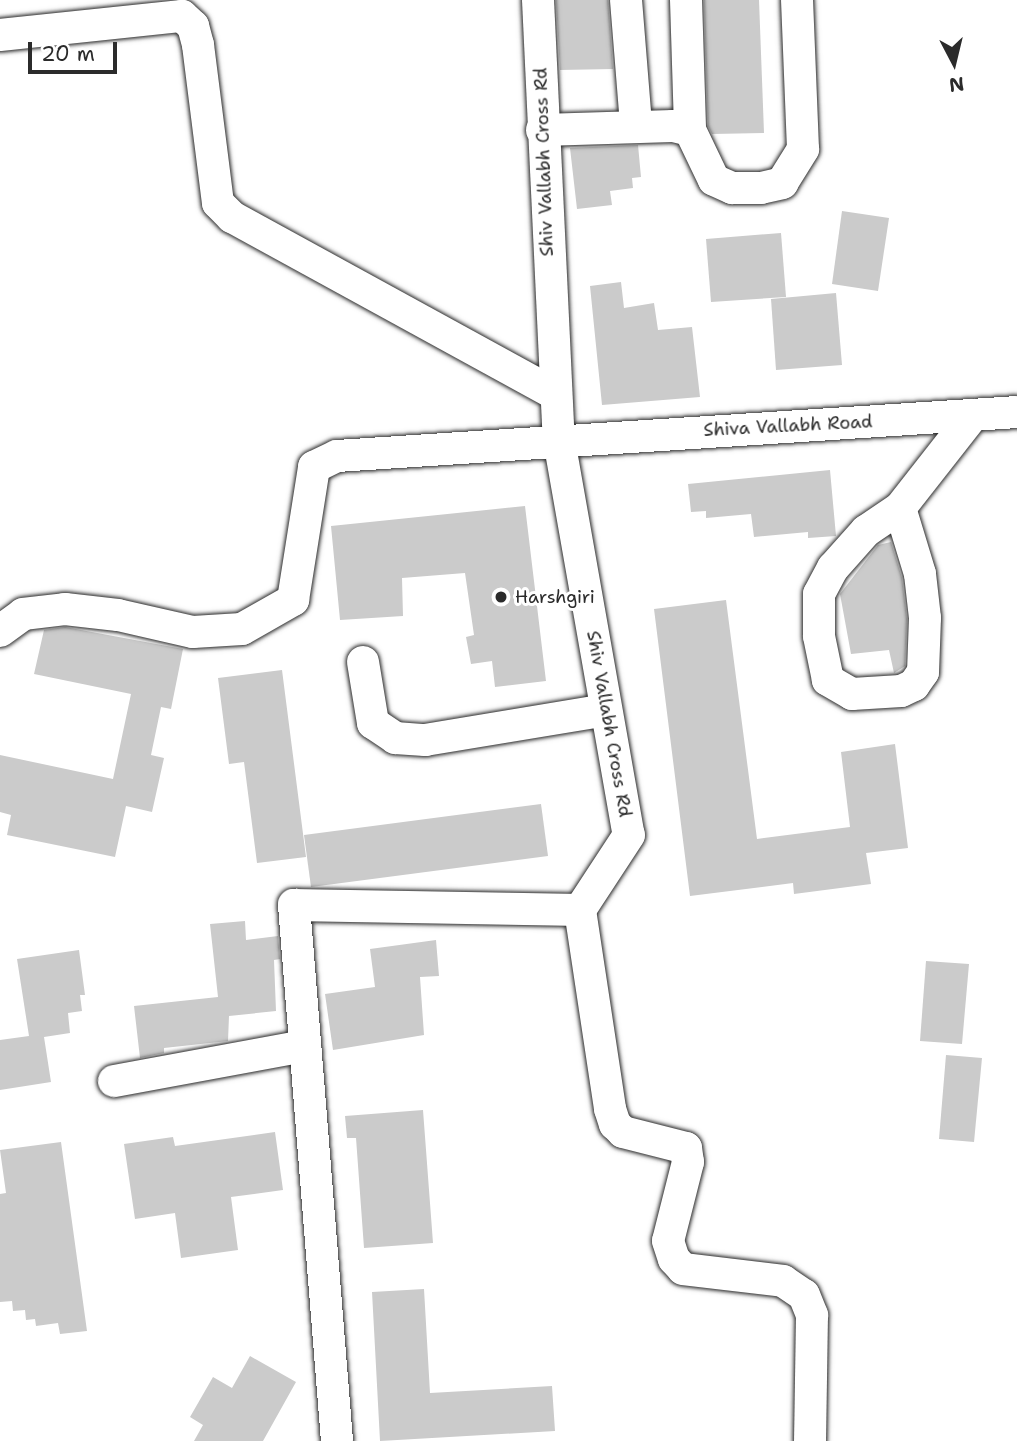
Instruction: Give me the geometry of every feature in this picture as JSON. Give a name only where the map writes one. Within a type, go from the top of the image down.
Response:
[{"type":"street","name":"Shiv Vallabh Cross Rd","points":[[538,0],[554,393],[559,440],[629,835],[580,910]]},
{"type":"street","points":[[626,0],[636,125]]},
{"type":"street","points":[[686,0],[690,130],[714,180],[732,187],[761,188],[782,183],[803,149],[797,0]]},
{"type":"street","points":[[0,34],[182,16],[193,26],[198,45],[212,182],[225,210],[554,393]]},
{"type":"street","points":[[542,130],[636,125],[690,130]]},
{"type":"street","name":"Shiva Vallabh Road","points":[[8,616],[65,609],[118,615],[193,632],[242,629],[293,600],[314,467],[337,456],[1017,412]]},
{"type":"street","points":[[900,508],[920,574],[925,642],[922,672],[914,685],[901,691],[852,694],[828,680],[819,636],[818,594],[833,568],[866,531],[900,508],[973,415]]},
{"type":"street","points":[[363,662],[373,723],[395,737],[425,740],[606,710]]},
{"type":"street","points":[[337,1441],[294,905],[580,910],[615,1124],[624,1132],[685,1148],[688,1162],[668,1241],[684,1269],[783,1281],[804,1295],[812,1315],[810,1441]]},
{"type":"street","points":[[114,1081],[305,1046]]},
{"type":"building","points":[[556,0],[608,0],[613,69],[560,70]]},
{"type":"building","points":[[704,0],[759,0],[764,133],[712,134],[708,126]]},
{"type":"building","points":[[638,145],[641,177],[632,178],[633,188],[610,191],[612,205],[577,209],[570,148]]},
{"type":"building","points":[[842,211],[889,218],[878,291],[832,284]]},
{"type":"building","points":[[781,233],[786,297],[711,302],[706,239]]},
{"type":"building","points":[[621,282],[624,308],[654,303],[658,330],[692,327],[700,397],[602,405],[590,286]]},
{"type":"building","points":[[836,293],[842,365],[776,370],[771,299]]},
{"type":"building","points":[[830,470],[836,536],[808,538],[808,532],[754,537],[751,514],[706,518],[706,511],[691,512],[688,484]]},
{"type":"building","name":"Harshgiri","points":[[525,506],[546,681],[495,687],[492,661],[471,664],[466,637],[474,635],[465,573],[402,578],[403,616],[340,620],[331,526]]},
{"type":"building","points":[[891,542],[902,578],[907,619],[905,666],[894,673],[889,650],[851,654],[840,594],[878,545]]},
{"type":"building","points":[[726,600],[757,839],[850,827],[841,752],[895,744],[908,848],[866,853],[871,884],[794,894],[793,883],[690,896],[654,609]]},
{"type":"building","points":[[65,627],[183,649],[171,709],[161,707],[151,755],[164,758],[152,812],[126,806],[115,857],[7,835],[11,815],[0,812],[0,755],[113,779],[131,694],[34,674],[44,630]]},
{"type":"building","points":[[282,670],[306,857],[257,863],[244,762],[229,764],[218,678]]},
{"type":"building","points":[[541,804],[548,856],[311,887],[304,835]]},
{"type":"building","points":[[245,921],[246,940],[278,936],[280,959],[274,960],[276,1011],[229,1016],[228,1041],[164,1048],[164,1053],[140,1058],[134,1006],[218,997],[210,924]]},
{"type":"building","points":[[436,940],[439,976],[420,977],[424,1035],[333,1050],[325,994],[375,987],[370,949]]},
{"type":"building","points":[[79,950],[85,995],[80,995],[82,1011],[68,1013],[70,1033],[44,1037],[51,1082],[0,1090],[0,1040],[29,1036],[17,959]]},
{"type":"building","points":[[926,961],[969,964],[962,1044],[920,1041]]},
{"type":"building","points":[[946,1055],[982,1058],[974,1142],[939,1139]]},
{"type":"building","points":[[423,1110],[433,1243],[364,1248],[356,1138],[347,1138],[345,1116]]},
{"type":"building","points":[[275,1132],[283,1190],[231,1197],[238,1250],[181,1258],[175,1213],[135,1219],[124,1144],[173,1137],[175,1146]]},
{"type":"building","points":[[61,1142],[87,1331],[60,1334],[58,1323],[36,1326],[35,1319],[26,1320],[25,1310],[13,1311],[12,1301],[0,1302],[0,1194],[6,1193],[0,1150]]},
{"type":"building","points":[[424,1289],[430,1393],[552,1386],[555,1431],[380,1441],[372,1292]]},
{"type":"building","points":[[250,1356],[296,1382],[263,1441],[194,1441],[203,1425],[190,1417],[213,1377],[232,1388]]},
{"type":"place","name":"Harshgiri","points":[[501,597]]}]
